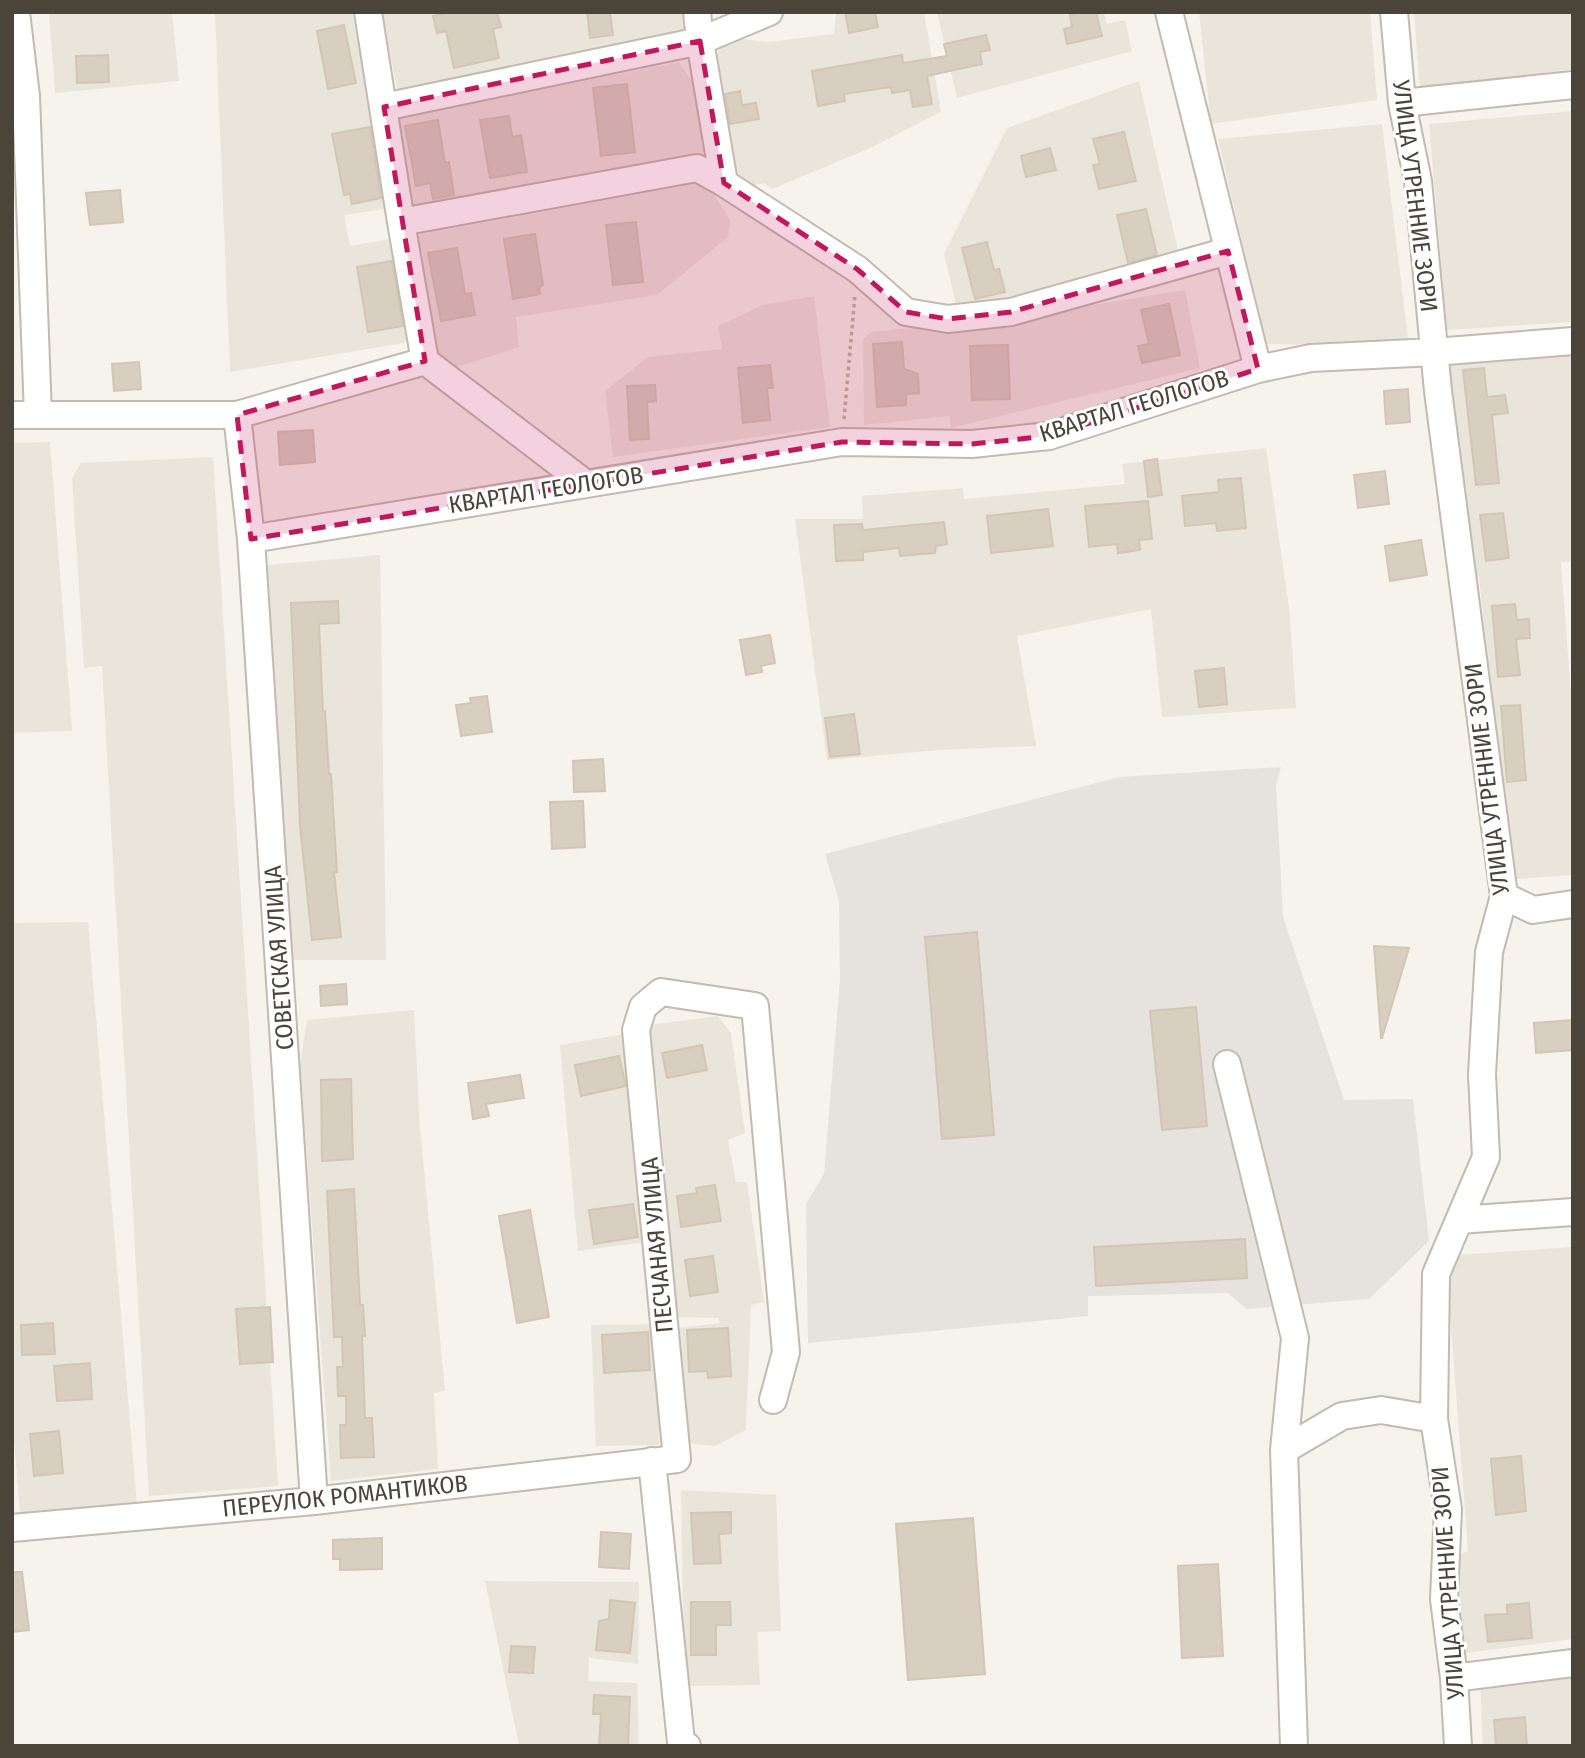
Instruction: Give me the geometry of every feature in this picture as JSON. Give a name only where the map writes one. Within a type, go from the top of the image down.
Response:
[{"type":"street","points":[[16,12],[25,415],[237,415],[425,361]]},
{"type":"street","points":[[368,12],[425,361],[586,484]]},
{"type":"street","points":[[697,12],[724,183]]},
{"type":"street","points":[[384,107],[700,41],[768,12]]},
{"type":"street","name":"КВАРТАЛ ГЕОЛОГОВ","points":[[1169,12],[1258,369]]},
{"type":"street","name":"УЛИЦА УТРЕННИЕ ЗОРИ","points":[[1394,12],[1402,103],[1418,181],[1434,352],[1504,896],[1489,952],[1482,1074],[1486,1157],[1436,1274],[1434,1419],[1448,1508],[1444,1599],[1454,1678],[1458,1746]]},
{"type":"street","points":[[1402,103],[1573,85]]},
{"type":"street","points":[[401,222],[697,168],[857,269],[906,312],[948,319],[1011,312],[1228,251]]},
{"type":"street","name":"КВАРТАЛ ГЕОЛОГОВ","points":[[251,538],[842,442],[972,444],[1049,436],[1258,369],[1311,358],[1573,341]]},
{"type":"street","name":"СОВЕТСКАЯ УЛИЦА","points":[[237,415],[251,538],[314,1501]]},
{"type":"street","points":[[1504,896],[1533,910],[1573,904]]},
{"type":"street","name":"ПЕСЧАНАЯ УЛИЦА","points":[[687,1746],[681,1742],[636,1030],[643,1007],[661,992],[755,1006],[786,1352],[773,1400]]},
{"type":"street","points":[[1227,1064],[1295,1338],[1284,1450],[1294,1746]]},
{"type":"street","points":[[1459,1220],[1573,1212]]},
{"type":"street","points":[[1284,1450],[1342,1416],[1381,1410],[1434,1419]]},
{"type":"street","name":"ПЕРЕУЛОК РОМАНТИКОВ","points":[[12,1528],[314,1501],[665,1460]]},
{"type":"street","points":[[1454,1678],[1573,1663]]},
{"type":"path","points":[[842,442],[857,269]]},
{"type":"highlighted area","points":[[700,41],[724,183],[857,269],[906,312],[948,319],[1011,312],[1228,251],[1258,369],[1049,436],[972,444],[842,442],[251,539],[237,415],[425,361],[384,107]]},
{"type":"shaded area","points":[[49,12],[172,12],[179,81],[55,93]]},
{"type":"shaded area","points":[[215,12],[352,12],[392,208],[344,215],[350,246],[395,238],[413,332],[404,343],[230,372]]},
{"type":"shaded area","points":[[382,12],[687,12],[689,34],[398,93]]},
{"type":"shaded area","points":[[836,12],[924,12],[941,112],[868,149],[772,189],[764,183],[745,187],[732,168],[715,63],[722,37],[769,42],[834,34]]},
{"type":"shaded area","points":[[937,12],[1104,12],[1107,24],[1125,20],[1132,51],[957,98]]},
{"type":"shaded area","points":[[1199,12],[1370,12],[1377,100],[1211,124]]},
{"type":"shaded area","points":[[1414,12],[1573,12],[1573,69],[1420,89]]},
{"type":"shaded area","points":[[679,62],[698,90],[707,152],[650,172],[411,212],[395,127],[398,118]]},
{"type":"shaded area","points":[[1139,81],[1180,259],[957,308],[944,254],[1007,128]]},
{"type":"shaded area","points":[[1573,111],[1573,322],[1447,330],[1429,124]]},
{"type":"shaded area","points":[[1382,124],[1409,347],[1266,344],[1218,139]]},
{"type":"shaded area","points":[[706,182],[730,220],[728,237],[657,295],[516,317],[519,347],[451,369],[435,359],[416,240],[421,234]]},
{"type":"shaded area","points":[[1185,290],[1200,368],[951,428],[949,416],[864,425],[863,339],[872,332],[1020,317]]},
{"type":"shaded area","points":[[814,296],[830,427],[613,457],[605,391],[648,357],[722,349],[718,326],[763,305]]},
{"type":"shaded area","points":[[1573,352],[1573,561],[1561,562],[1573,721],[1573,875],[1517,879],[1502,794],[1479,577],[1470,578],[1448,368],[1455,360]]},
{"type":"shaded area","points":[[50,442],[72,731],[12,733],[12,443]]},
{"type":"shaded area","points":[[1266,448],[1290,615],[1296,708],[1162,717],[1151,609],[1017,636],[1036,746],[940,750],[827,760],[795,519],[863,519],[862,496],[963,488],[964,499],[1125,484],[1122,464]]},
{"type":"shaded area","points":[[213,457],[278,1486],[149,1496],[102,666],[84,668],[72,478],[81,463]]},
{"type":"shaded area","points":[[380,555],[386,960],[293,960],[267,565]]},
{"type":"shaded area","points":[[1281,767],[1276,785],[1283,917],[1344,1100],[1413,1099],[1429,1241],[1369,1299],[1246,1309],[1228,1293],[1088,1296],[1088,1316],[808,1343],[806,1204],[824,1174],[840,980],[839,901],[825,854],[1119,777]]},
{"type":"shaded area","points":[[88,922],[137,1506],[20,1513],[12,1415],[12,923]]},
{"type":"shaded area","points":[[414,1010],[420,1127],[445,1391],[434,1393],[438,1469],[331,1481],[300,1063],[307,1020]]},
{"type":"shaded area","points":[[718,1016],[731,1033],[745,1133],[728,1140],[736,1182],[747,1182],[764,1302],[751,1305],[746,1430],[715,1446],[687,1443],[677,1328],[720,1323],[718,1318],[673,1317],[657,1081],[649,1081],[649,1025]]},
{"type":"shaded area","points":[[624,1034],[646,1242],[578,1251],[560,1045]]},
{"type":"shaded area","points":[[1573,1247],[1573,1639],[1458,1654],[1453,1557],[1468,1551],[1447,1275],[1457,1255]]},
{"type":"shaded area","points":[[657,1324],[659,1445],[596,1446],[591,1325]]},
{"type":"shaded area","points":[[681,1490],[776,1495],[781,1631],[757,1632],[760,1685],[684,1686]]},
{"type":"shaded area","points":[[485,1581],[639,1582],[638,1664],[589,1658],[588,1681],[637,1683],[639,1746],[519,1746]]},
{"type":"shaded area","points":[[1573,1674],[1573,1746],[1483,1746],[1480,1682]]},
{"type":"building","points":[[451,12],[497,12],[501,27],[493,29],[499,58],[454,68],[446,31],[437,33],[433,16]]},
{"type":"building","points":[[587,12],[610,12],[613,35],[590,38]]},
{"type":"building","points":[[845,12],[875,12],[878,27],[849,33]]},
{"type":"building","points":[[1096,12],[1102,36],[1067,44],[1064,29],[1072,27],[1070,15]]},
{"type":"building","points":[[344,25],[356,83],[328,89],[317,31]]},
{"type":"building","points":[[986,35],[990,50],[980,52],[982,64],[927,76],[932,104],[913,107],[910,90],[892,93],[891,87],[844,94],[845,101],[818,106],[812,71],[902,55],[903,63],[947,56],[944,44]]},
{"type":"building","points":[[108,55],[109,82],[77,83],[76,56]]},
{"type":"building","points":[[627,84],[635,152],[601,156],[593,88]]},
{"type":"building","points":[[740,91],[742,105],[756,103],[759,119],[730,124],[725,94]]},
{"type":"building","points":[[509,116],[512,137],[521,135],[527,172],[490,178],[480,120]]},
{"type":"building","points":[[438,120],[445,163],[449,162],[454,195],[433,199],[430,183],[416,186],[405,126]]},
{"type":"building","points":[[370,127],[381,198],[352,204],[350,194],[344,195],[332,134]]},
{"type":"building","points":[[1124,132],[1136,181],[1099,189],[1093,165],[1100,164],[1093,139]]},
{"type":"building","points":[[1050,148],[1056,170],[1026,177],[1021,156]]},
{"type":"building","points":[[120,190],[123,222],[90,225],[86,193]]},
{"type":"building","points":[[1146,209],[1157,255],[1128,263],[1117,215]]},
{"type":"building","points":[[636,222],[643,282],[613,285],[606,225]]},
{"type":"building","points":[[535,234],[543,285],[539,287],[540,294],[513,299],[504,239]]},
{"type":"building","points":[[987,242],[994,270],[999,269],[1005,292],[975,299],[962,248]]},
{"type":"building","points":[[457,248],[465,294],[471,293],[475,315],[441,321],[428,253]]},
{"type":"building","points":[[392,261],[403,326],[368,332],[357,267]]},
{"type":"building","points":[[1169,304],[1180,355],[1142,363],[1138,346],[1149,344],[1141,310]]},
{"type":"building","points":[[902,342],[904,369],[918,374],[919,393],[906,394],[906,405],[877,407],[873,344]]},
{"type":"building","points":[[1008,345],[1010,399],[972,400],[970,346]]},
{"type":"building","points":[[139,362],[141,389],[114,391],[112,364]]},
{"type":"building","points":[[770,365],[773,388],[767,388],[770,420],[743,423],[738,368]]},
{"type":"building","points":[[1484,368],[1487,397],[1505,395],[1508,413],[1492,415],[1499,483],[1476,485],[1463,370]]},
{"type":"building","points":[[655,385],[656,401],[647,402],[649,439],[630,440],[627,386]]},
{"type":"building","points":[[1408,389],[1410,422],[1386,424],[1384,391]]},
{"type":"building","points":[[313,430],[315,462],[280,465],[278,432]]},
{"type":"building","points":[[1157,459],[1162,495],[1148,497],[1144,461]]},
{"type":"building","points":[[1385,471],[1389,504],[1358,508],[1354,475]]},
{"type":"building","points":[[1241,478],[1246,528],[1217,531],[1216,523],[1185,526],[1182,496],[1219,492],[1218,480]]},
{"type":"building","points":[[1148,501],[1152,539],[1139,540],[1140,550],[1118,553],[1117,544],[1089,547],[1085,506]]},
{"type":"building","points":[[1048,509],[1053,546],[991,553],[987,516]]},
{"type":"building","points":[[1503,513],[1509,558],[1486,561],[1480,515]]},
{"type":"building","points":[[944,522],[947,544],[936,546],[935,553],[900,556],[899,548],[863,552],[863,560],[836,561],[834,525],[862,524],[863,530]]},
{"type":"building","points":[[1421,540],[1427,575],[1390,581],[1385,546]]},
{"type":"building","points":[[338,601],[339,623],[319,624],[323,711],[331,774],[337,872],[334,872],[341,937],[312,940],[300,826],[291,603]]},
{"type":"building","points":[[1515,604],[1517,620],[1529,619],[1530,638],[1516,639],[1520,675],[1498,677],[1492,606]]},
{"type":"building","points":[[770,635],[775,663],[761,666],[762,672],[746,675],[740,640]]},
{"type":"building","points":[[1224,668],[1227,704],[1199,707],[1195,671]]},
{"type":"building","points":[[487,696],[492,732],[461,736],[456,705],[471,703],[470,698]]},
{"type":"building","points":[[1520,705],[1526,780],[1507,782],[1501,706]]},
{"type":"building","points":[[854,714],[860,754],[830,757],[825,718]]},
{"type":"building","points":[[603,759],[605,791],[574,792],[573,761]]},
{"type":"building","points":[[583,801],[585,847],[552,849],[550,802]]},
{"type":"building","points":[[977,932],[994,1135],[942,1139],[925,937]]},
{"type":"building","points":[[1374,946],[1409,948],[1382,1038],[1381,1038]]},
{"type":"building","points":[[346,984],[347,1004],[321,1006],[320,986]]},
{"type":"building","points":[[1196,1007],[1207,1126],[1162,1130],[1150,1011]]},
{"type":"building","points":[[1573,1020],[1573,1050],[1536,1053],[1534,1023]]},
{"type":"building","points":[[702,1045],[707,1070],[667,1078],[662,1053]]},
{"type":"building","points":[[619,1056],[626,1086],[581,1096],[575,1065]]},
{"type":"building","points":[[520,1075],[524,1098],[486,1104],[489,1116],[473,1119],[468,1083]]},
{"type":"building","points":[[351,1079],[353,1159],[322,1161],[321,1080]]},
{"type":"building","points":[[715,1185],[721,1221],[681,1227],[677,1196],[697,1193],[696,1188]]},
{"type":"building","points":[[354,1189],[360,1305],[363,1305],[365,1336],[362,1336],[365,1418],[372,1418],[374,1457],[341,1458],[340,1425],[346,1425],[346,1396],[338,1396],[337,1367],[343,1367],[342,1337],[334,1337],[327,1191]]},
{"type":"building","points":[[633,1204],[638,1237],[594,1244],[589,1210]]},
{"type":"building","points":[[530,1210],[549,1317],[517,1323],[499,1216]]},
{"type":"building","points":[[1245,1239],[1247,1278],[1096,1286],[1094,1247]]},
{"type":"building","points":[[713,1256],[718,1292],[690,1296],[685,1260]]},
{"type":"building","points":[[270,1307],[273,1362],[240,1364],[236,1309]]},
{"type":"building","points":[[53,1323],[55,1354],[22,1355],[21,1325]]},
{"type":"building","points":[[728,1328],[731,1376],[708,1378],[707,1371],[689,1372],[687,1330]]},
{"type":"building","points":[[648,1332],[650,1370],[604,1373],[602,1335]]},
{"type":"building","points":[[90,1363],[92,1399],[57,1401],[54,1366]]},
{"type":"building","points":[[59,1431],[63,1473],[34,1476],[30,1434]]},
{"type":"building","points":[[1521,1456],[1526,1511],[1496,1515],[1491,1459]]},
{"type":"building","points":[[731,1512],[731,1533],[719,1534],[721,1563],[694,1564],[691,1513]]},
{"type":"building","points":[[973,1518],[985,1674],[908,1680],[896,1524]]},
{"type":"building","points":[[601,1532],[631,1534],[629,1569],[599,1567]]},
{"type":"building","points":[[382,1538],[382,1569],[340,1570],[340,1559],[333,1559],[333,1540]]},
{"type":"building","points":[[1218,1564],[1223,1656],[1182,1658],[1178,1566]]},
{"type":"building","points":[[12,1572],[22,1572],[29,1630],[12,1632]]},
{"type":"building","points":[[610,1600],[635,1603],[630,1653],[596,1650],[599,1621],[609,1619]]},
{"type":"building","points":[[691,1602],[730,1602],[731,1625],[716,1625],[716,1655],[691,1655]]},
{"type":"building","points":[[1529,1603],[1532,1638],[1488,1642],[1485,1615],[1507,1614],[1507,1605]]},
{"type":"building","points":[[511,1646],[535,1647],[533,1673],[509,1672]]},
{"type":"building","points":[[594,1695],[630,1697],[628,1746],[599,1746],[601,1714],[593,1714]]},
{"type":"building","points":[[1525,1717],[1527,1746],[1496,1746],[1494,1720]]}]
